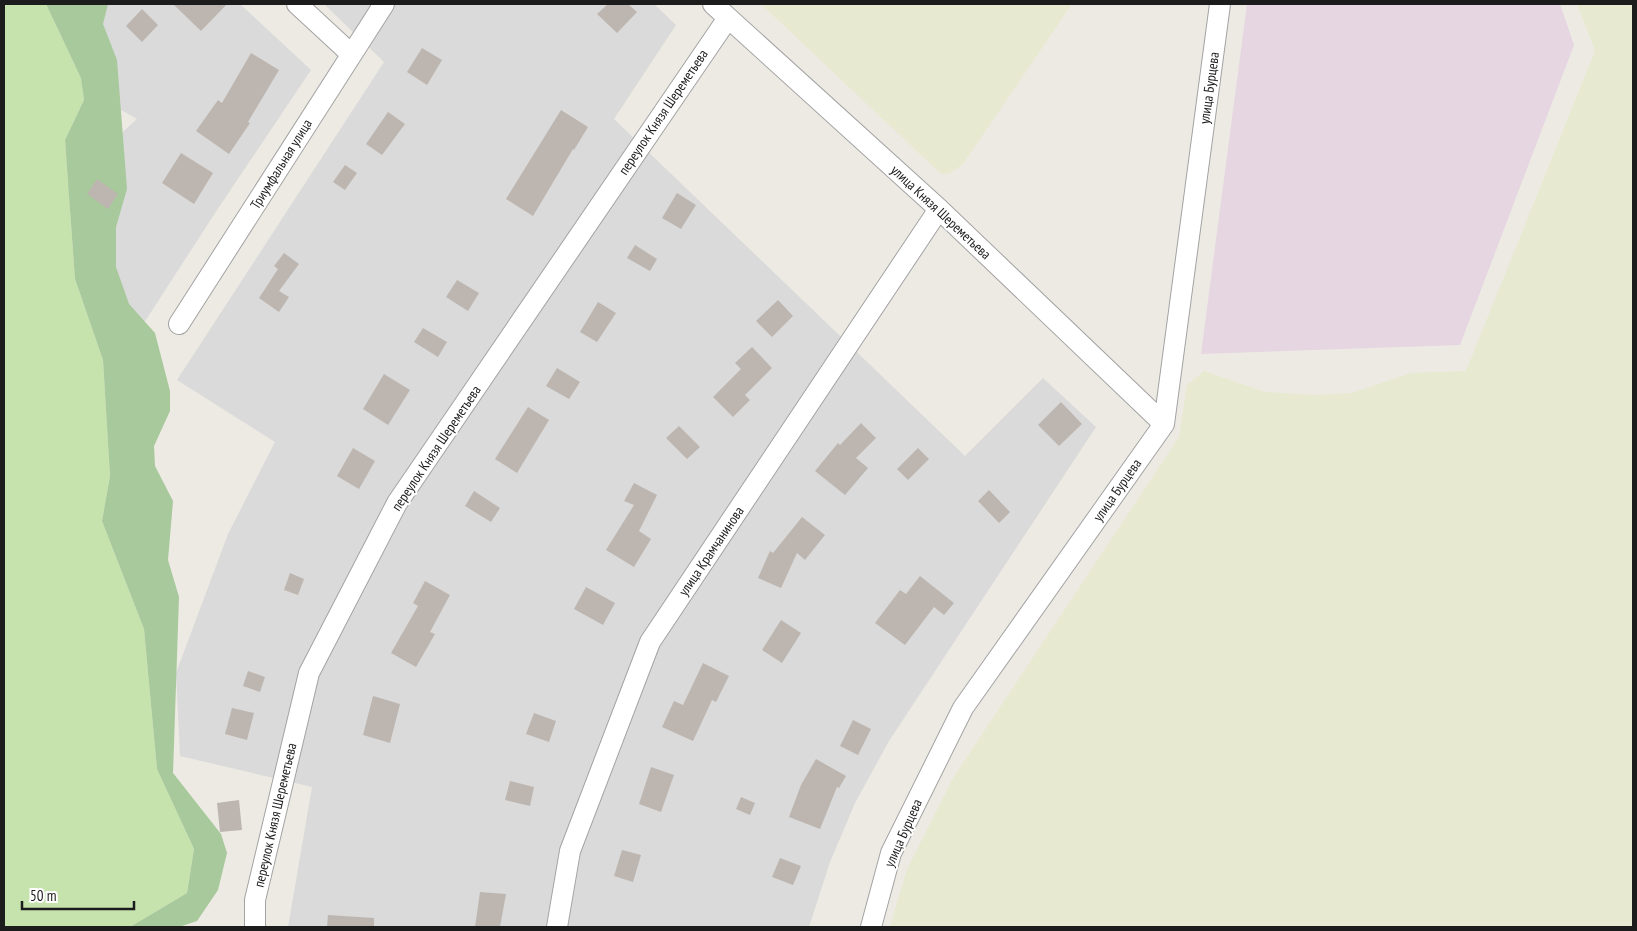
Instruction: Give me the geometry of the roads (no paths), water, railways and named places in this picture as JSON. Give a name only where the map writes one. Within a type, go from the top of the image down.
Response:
[{"type":"street","points":[[297,4],[351,54]]},
{"type":"street","name":"Триумфальная улица","points":[[179,324],[384,4]]},
{"type":"street","name":"улица Князя Шереметьева","points":[[713,4],[939,209],[1164,424]]},
{"type":"street","name":"улица Бурцева","points":[[870,927],[891,853],[963,708],[1164,424],[1220,4]]},
{"type":"street","name":"переулок Князя Шереметьева","points":[[255,927],[255,900],[309,673],[397,503],[728,18]]},
{"type":"street","name":"улица Крамчанинова","points":[[557,927],[570,851],[650,642],[939,209]]}]
